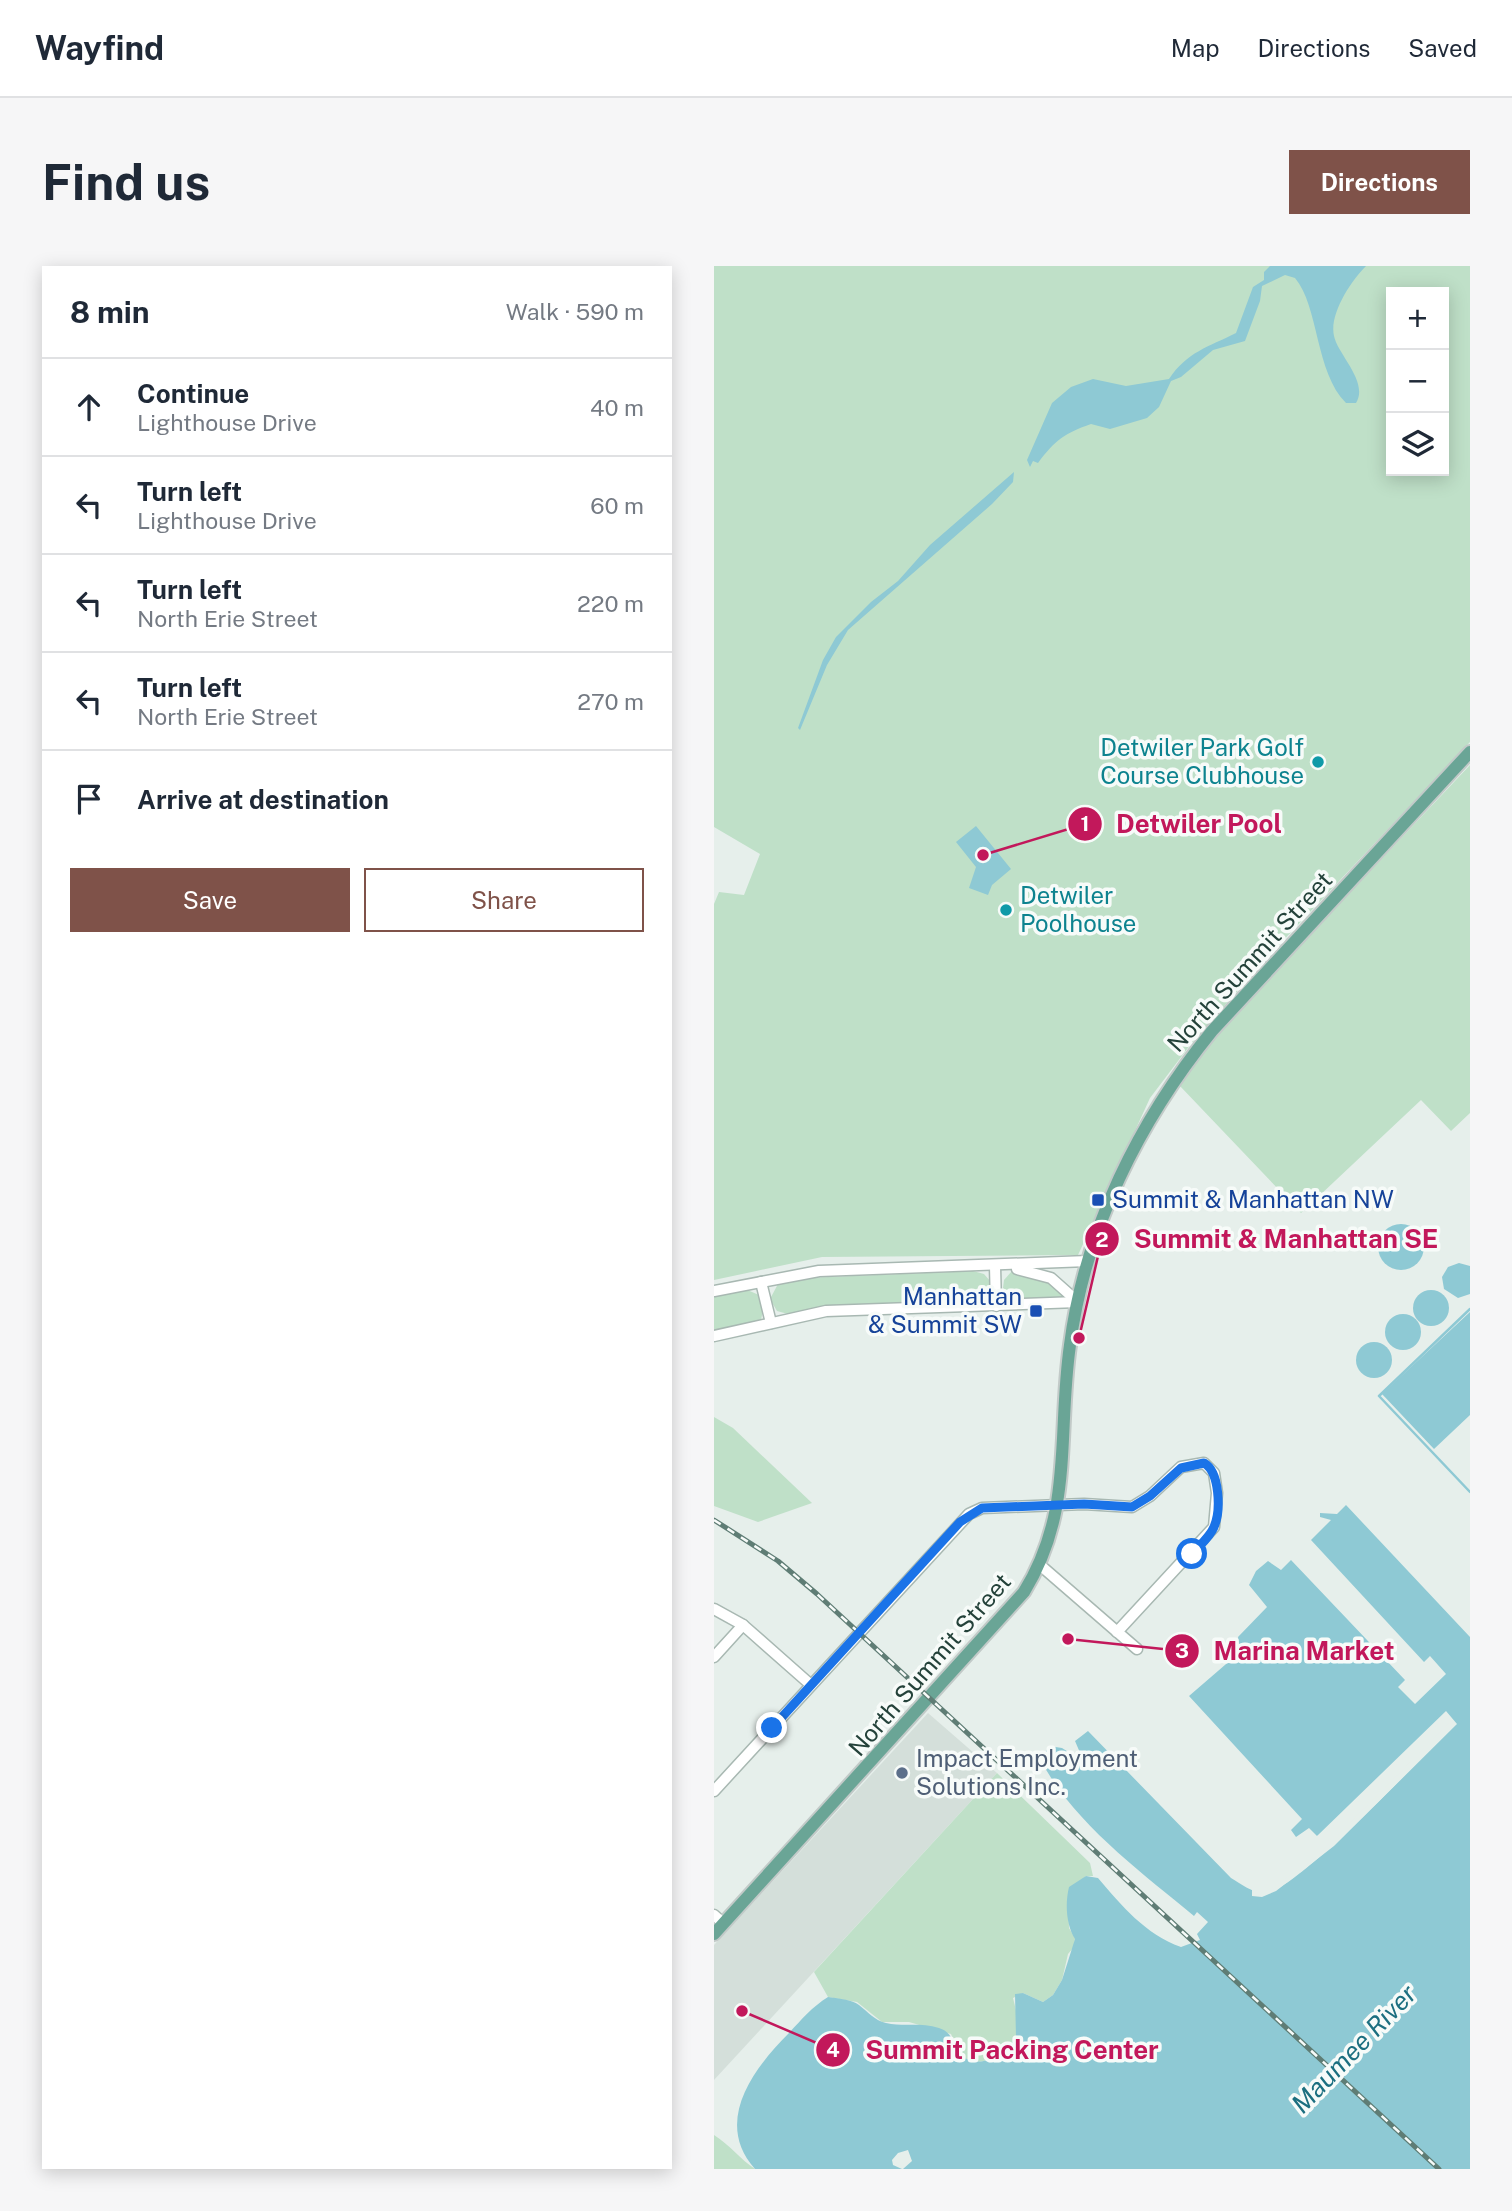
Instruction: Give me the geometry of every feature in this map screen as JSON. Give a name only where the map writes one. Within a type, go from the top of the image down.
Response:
[{"type":"main road","name":"North Summit Street","points":[[714,1934],[719,1919],[1008,1614],[1040,1564],[1051,1540],[1059,1505],[1067,1367],[1078,1303],[1088,1261],[1127,1162],[1156,1108],[1187,1062],[1256,980],[1470,752]]},
{"type":"street","points":[[714,1292],[819,1271],[1088,1261]]},
{"type":"street","points":[[995,1266],[1031,1270],[1051,1278],[1078,1303]]},
{"type":"street","points":[[995,1266],[996,1306]]},
{"type":"street","points":[[761,1282],[771,1323]]},
{"type":"street","points":[[714,1336],[834,1311],[1078,1303]]},
{"type":"street","points":[[714,1791],[969,1514],[982,1508],[1059,1505],[1132,1507],[1188,1464],[1204,1463],[1214,1472],[1216,1522],[1211,1532],[1117,1632]]},
{"type":"street","points":[[1040,1564],[1137,1649]]},
{"type":"street","points":[[714,1609],[743,1625],[811,1685]]},
{"type":"street","points":[[714,1657],[743,1625]]},
{"type":"shaded area","points":[[928,1713],[997,1773],[714,2080],[714,1945]]},
{"type":"green space","points":[[714,266],[1470,266],[1470,742],[1262,963],[1191,1044],[1150,1098],[1078,1255],[822,1257],[714,1280],[714,904],[719,892],[744,895],[760,854],[714,827]]},
{"type":"green space","points":[[1470,765],[1470,1113],[1451,1131],[1421,1100],[1301,1213],[1179,1085],[1225,1025]]},
{"type":"green space","points":[[973,1271],[984,1274],[990,1281],[987,1296],[978,1302],[823,1307],[788,1314],[777,1311],[770,1299],[778,1284],[804,1278]]},
{"type":"green space","points":[[1012,1271],[1048,1280],[1067,1298],[1014,1299],[1003,1288],[1004,1280]]},
{"type":"green space","points":[[745,1289],[759,1295],[763,1310],[761,1320],[714,1333],[714,1296]]},
{"type":"green space","points":[[714,1417],[733,1428],[812,1503],[758,1522],[714,1506]]},
{"type":"green space","points":[[997,1773],[1090,1863],[1093,1876],[1086,1876],[1068,1893],[1069,1928],[1075,1938],[1074,1947],[1068,1954],[1062,1980],[1053,1995],[1043,2002],[1023,1993],[1013,1998],[1018,2027],[1013,2044],[992,2059],[974,2061],[960,2055],[951,2034],[909,2022],[882,2022],[857,2002],[828,1997],[814,1972]]},
{"type":"green space","points":[[714,2135],[725,2143],[755,2169],[714,2169]]},
{"type":"water","points":[[1270,266],[1366,266],[1342,298],[1333,327],[1337,343],[1359,386],[1356,403],[1346,403],[1336,390],[1328,374],[1303,290],[1295,278],[1285,275],[1262,286],[1260,301],[1245,341],[1213,350],[1181,377],[1171,381],[1159,407],[1147,418],[1110,429],[1091,424],[1082,427],[1061,438],[1038,463],[1033,461],[1030,467],[1027,460],[1052,403],[1071,387],[1093,379],[1126,386],[1169,379],[1191,356],[1236,333],[1253,287],[1264,280],[1264,272]]},
{"type":"water","points":[[1014,472],[1013,482],[992,504],[848,630],[827,665],[800,730],[798,728],[823,660],[836,637],[871,602],[898,581],[930,545]]},
{"type":"water","points":[[976,826],[1011,869],[992,885],[988,895],[969,888],[976,867],[956,842]]},
{"type":"water","points":[[1401,1224],[1417,1231],[1424,1247],[1417,1263],[1401,1270],[1385,1263],[1378,1247],[1385,1231]]},
{"type":"water","points":[[1459,1263],[1470,1266],[1470,1294],[1458,1298],[1444,1289],[1442,1277],[1448,1267]]},
{"type":"water","points":[[1431,1290],[1444,1295],[1449,1308],[1444,1321],[1431,1326],[1418,1321],[1413,1308],[1418,1295]]},
{"type":"water","points":[[1470,1312],[1470,1415],[1434,1449],[1382,1394]]},
{"type":"water","points":[[1403,1314],[1416,1319],[1421,1332],[1416,1345],[1403,1350],[1390,1345],[1385,1332],[1390,1319]]},
{"type":"water","points":[[1374,1342],[1387,1347],[1392,1360],[1387,1373],[1374,1378],[1361,1373],[1356,1360],[1361,1347]]},
{"type":"water","name":"Maumee River","points":[[1346,1505],[1470,1637],[1470,2169],[903,2169],[912,2161],[908,2150],[898,2153],[892,2160],[893,2165],[902,2169],[755,2169],[743,2152],[738,2134],[742,2098],[775,2048],[807,2013],[828,1997],[856,2003],[886,2023],[926,2025],[944,2030],[962,2056],[977,2062],[985,2061],[1000,2054],[1016,2037],[1015,1994],[1023,1993],[1043,2002],[1053,1995],[1062,1980],[1075,1939],[1067,1914],[1069,1887],[1086,1876],[1098,1878],[1135,1918],[1156,1935],[1181,1947],[1200,1940],[1197,1934],[1208,1922],[1197,1912],[1194,1916],[1131,1864],[1090,1826],[1055,1784],[1041,1761],[1049,1746],[1062,1748],[1084,1762],[1075,1741],[1088,1731],[1231,1878],[1252,1890],[1266,1893],[1282,1886],[1332,1846],[1454,1724],[1447,1714],[1322,1834],[1317,1836],[1309,1828],[1296,1837],[1291,1830],[1302,1819],[1189,1696],[1240,1652],[1238,1637],[1267,1607],[1249,1585],[1256,1571],[1268,1561],[1281,1570],[1291,1560],[1405,1680],[1398,1687],[1415,1704],[1446,1674],[1430,1656],[1424,1662],[1311,1540],[1331,1520],[1320,1517],[1320,1513],[1337,1514]]},
{"type":"pier","points":[[1446,1711],[1457,1724],[1334,1846],[1276,1891],[1262,1897],[1252,1896],[1252,1890],[1268,1890],[1313,1860],[1450,1722],[1444,1718],[1325,1834],[1319,1838],[1317,1836]]},
{"type":"waterway","points":[[1470,1309],[1379,1396],[1470,1492]]},
{"type":"railway","points":[[714,1520],[778,1561],[817,1594],[1439,2169]]},
{"type":"place","name":"Detwiler Park Golf Course Clubhouse","points":[[1318,762]]},
{"type":"place","name":"Detwiler Pool","points":[[983,855]]},
{"type":"place","name":"Detwiler Poolhouse","points":[[1006,910]]},
{"type":"place","name":"Summit & Manhattan NW","points":[[1098,1200]]},
{"type":"place","name":"Manhattan & Summit SW","points":[[1036,1311]]},
{"type":"place","name":"Summit & Manhattan SE","points":[[1079,1338]]},
{"type":"place","name":"Marina Market","points":[[1068,1639]]},
{"type":"place","name":"Impact Employment Solutions Inc.","points":[[902,1773]]},
{"type":"place","name":"Summit Packing Center","points":[[742,2011]]},
{"type":"route","points":[[772,1728],[960,1522],[976,1510],[1084,1504],[1124,1509],[1150,1496],[1174,1472],[1188,1464],[1204,1463],[1211,1466],[1214,1472],[1217,1493],[1216,1522],[1192,1554]]}]
